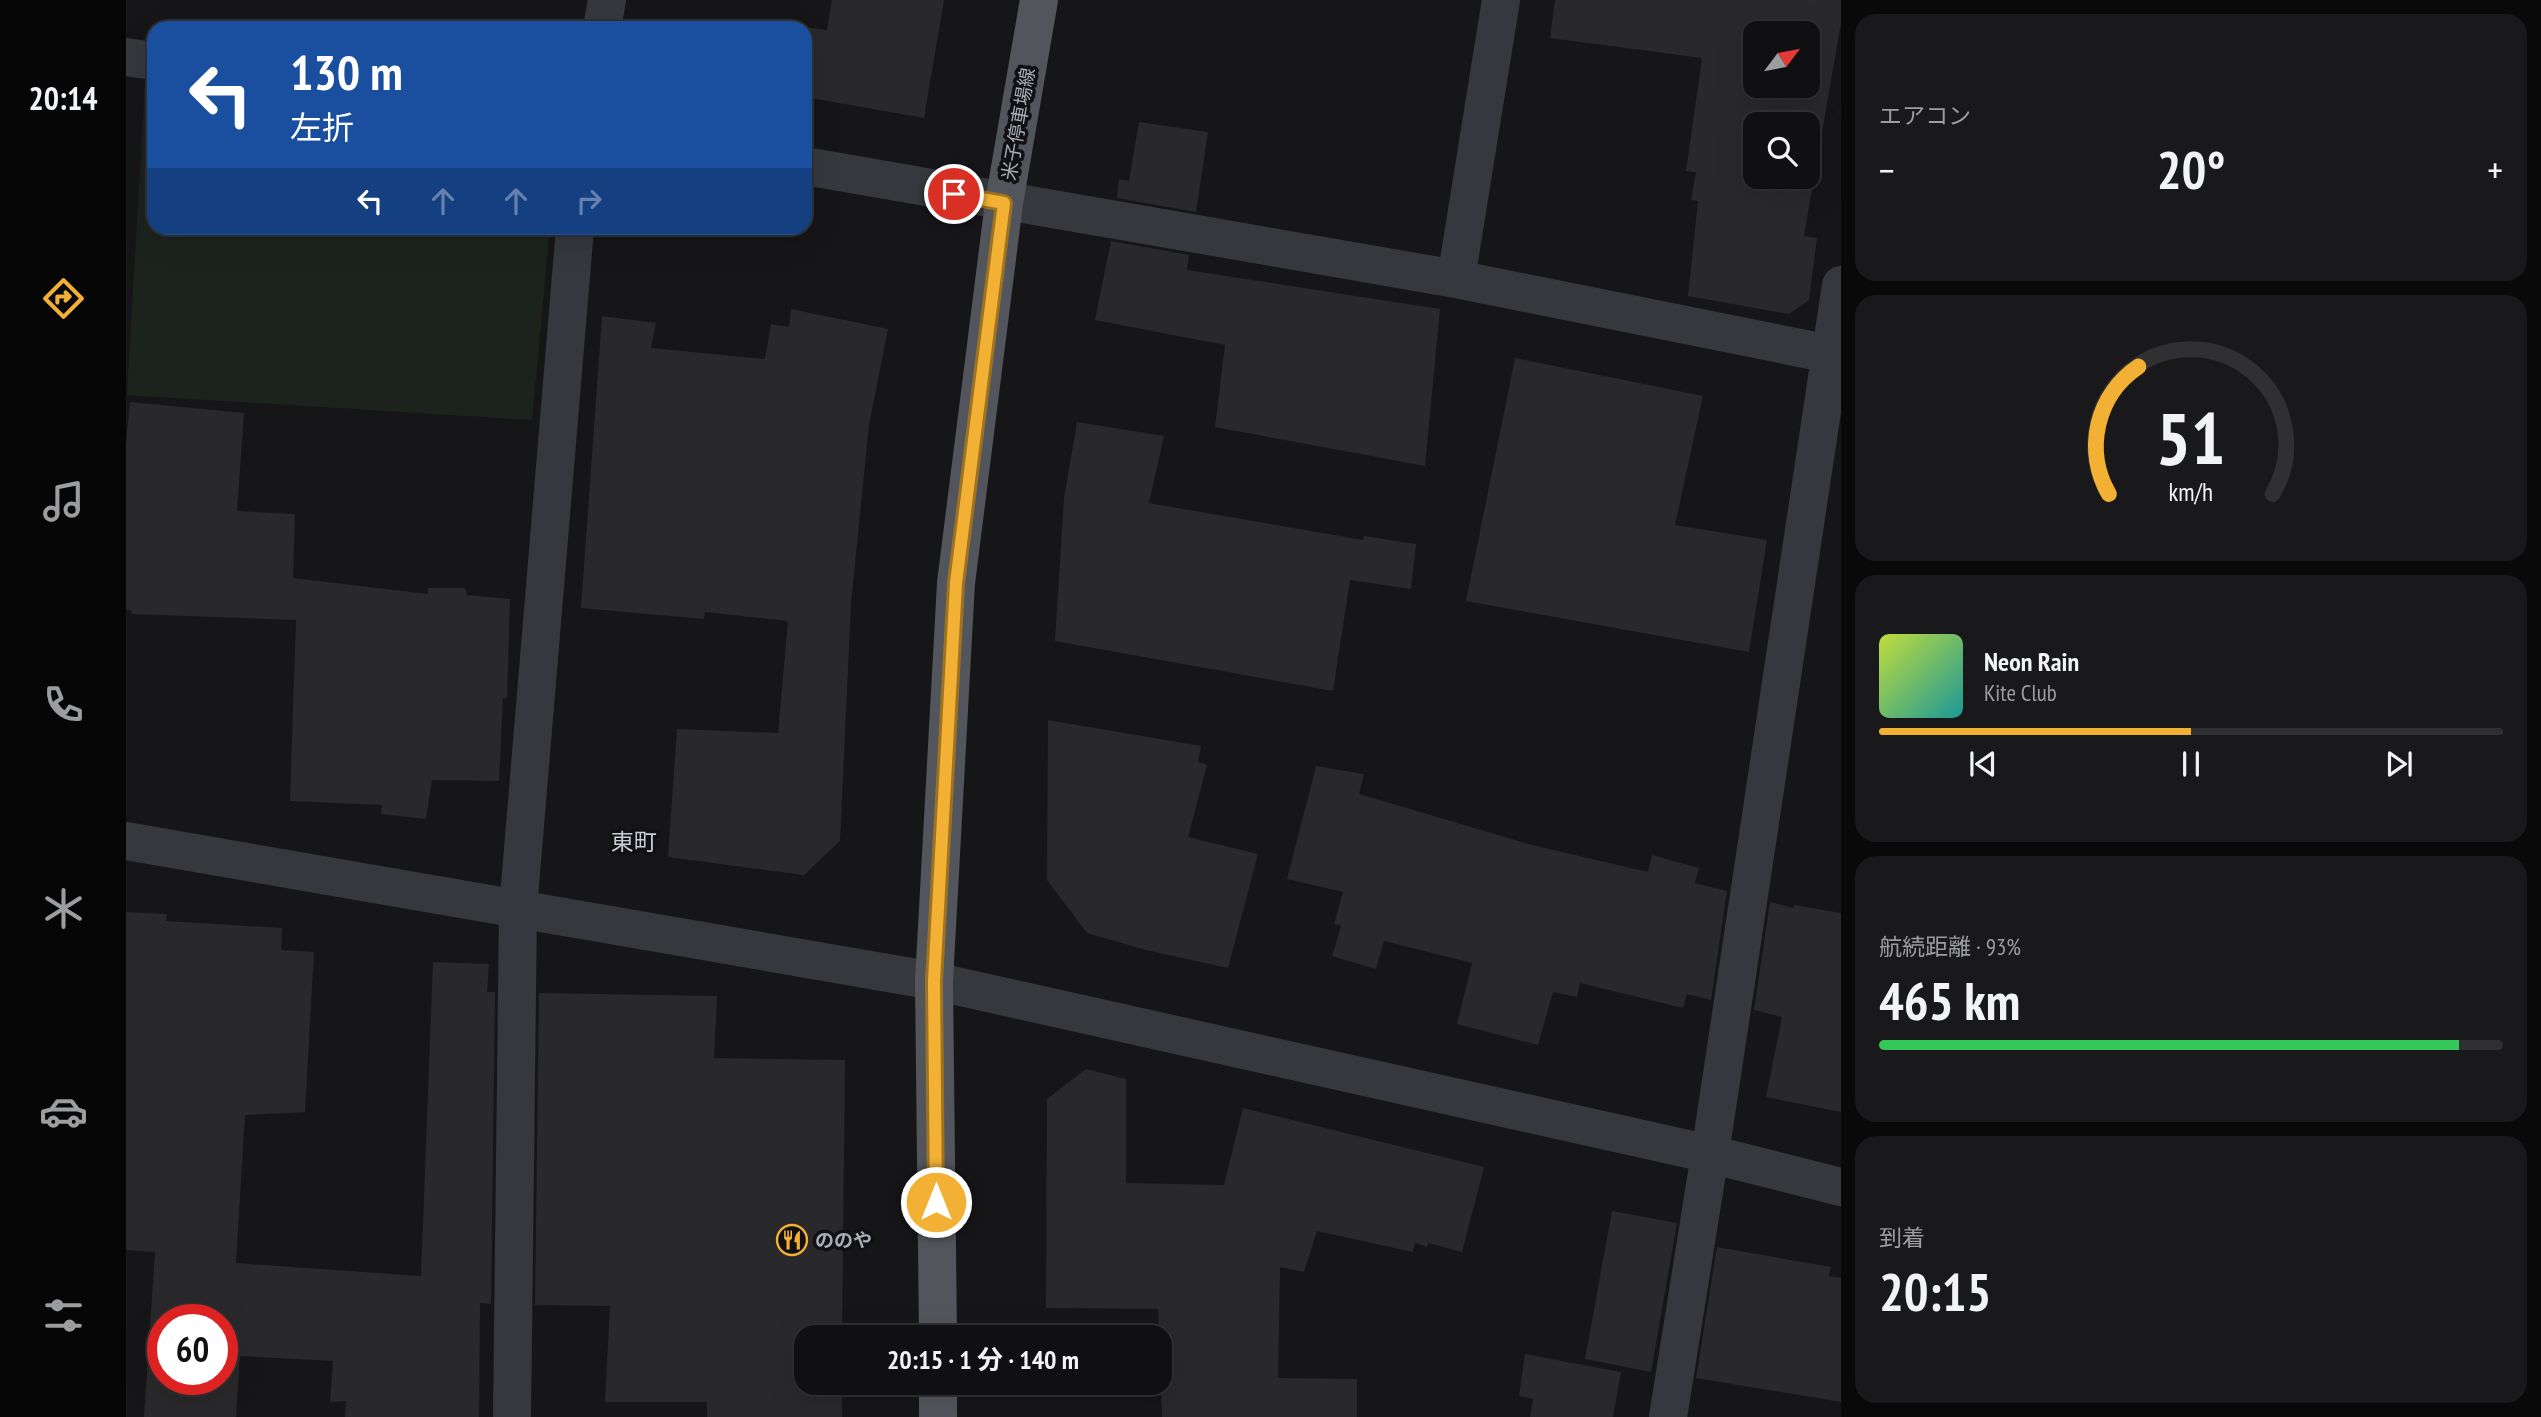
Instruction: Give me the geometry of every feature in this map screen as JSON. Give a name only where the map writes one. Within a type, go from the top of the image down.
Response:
[{"type":"main road","name":"米子停車場線","points":[[938,1325],[934,981],[956,583],[1004,203],[1039,0]]},
{"type":"main road","points":[[938,1395],[938,1417]]},
{"type":"street","points":[[602,21],[607,0]]},
{"type":"street","points":[[1456,279],[1502,0]]},
{"type":"street","points":[[126,57],[147,60]]},
{"type":"street","points":[[812,167],[1004,203],[1456,279],[1830,354]]},
{"type":"street","points":[[512,1417],[518,909],[574,235]]},
{"type":"street","points":[[1668,1417],[1841,285]]},
{"type":"street","points":[[126,841],[934,981],[1710,1154],[1841,1187]]},
{"type":"shaded area","points":[[145,83],[147,235],[549,235],[532,420],[127,395]]},
{"type":"building","points":[[832,0],[944,0],[924,118],[812,98],[812,28],[827,30]]},
{"type":"building","points":[[1555,0],[1841,0],[1841,23],[1820,144],[1820,112],[1743,112],[1743,189],[1812,189],[1804,236],[1817,238],[1809,300],[1789,314],[1688,296],[1698,201],[1691,200],[1696,172],[1686,171],[1702,58],[1550,38]]},
{"type":"building","points":[[1139,122],[1208,132],[1196,212],[1117,198],[1119,179],[1129,181]]},
{"type":"building","points":[[1111,241],[1189,255],[1187,270],[1440,309],[1425,466],[1215,427],[1225,345],[1095,320]]},
{"type":"building","points":[[791,309],[888,329],[869,425],[851,603],[840,841],[804,875],[668,857],[677,729],[778,733],[788,621],[705,612],[704,619],[581,608],[602,316],[656,323],[651,348],[765,359],[771,324],[789,327]]},
{"type":"building","points":[[1515,358],[1703,396],[1675,525],[1767,540],[1749,652],[1466,601]]},
{"type":"building","points":[[130,402],[244,413],[237,511],[295,514],[293,578],[428,594],[428,588],[465,588],[467,595],[510,599],[507,698],[503,698],[499,781],[432,780],[426,819],[381,814],[382,805],[290,801],[296,620],[132,614],[131,610],[126,610],[126,444]]},
{"type":"building","points":[[1077,422],[1164,436],[1149,503],[1363,540],[1364,536],[1416,544],[1411,589],[1350,580],[1333,691],[1055,641],[1064,498]]},
{"type":"building","points":[[1048,720],[1201,746],[1198,762],[1207,765],[1188,837],[1258,854],[1228,968],[1146,950],[1087,933],[1047,880]]},
{"type":"building","points":[[1316,766],[1364,774],[1359,794],[1532,845],[1648,872],[1652,855],[1699,868],[1695,883],[1727,891],[1711,1000],[1687,994],[1683,1008],[1580,983],[1577,997],[1553,992],[1538,1045],[1457,1024],[1472,963],[1384,941],[1376,969],[1332,956],[1341,926],[1334,924],[1343,892],[1287,879]]},
{"type":"building","points":[[1770,902],[1793,908],[1794,905],[1841,913],[1841,1112],[1766,1097],[1782,1017],[1754,1010]]},
{"type":"building","points":[[126,912],[167,914],[166,921],[282,928],[281,950],[314,952],[305,1112],[245,1115],[236,1263],[421,1276],[433,962],[489,964],[487,992],[495,992],[491,1304],[480,1303],[479,1417],[345,1417],[346,1401],[330,1402],[333,1361],[240,1356],[238,1386],[238,1304],[152,1304],[155,1252],[126,1250]]},
{"type":"building","points":[[539,993],[717,996],[714,1058],[845,1060],[842,1325],[794,1325],[794,1395],[842,1395],[842,1417],[707,1417],[707,1402],[605,1402],[610,1306],[535,1305]]},
{"type":"building","points":[[1086,1069],[1126,1079],[1126,1183],[1224,1185],[1243,1108],[1484,1167],[1462,1252],[1428,1243],[1427,1247],[1415,1243],[1413,1252],[1317,1231],[1304,1272],[1280,1267],[1278,1378],[1357,1379],[1357,1417],[1162,1417],[1161,1395],[1172,1395],[1172,1325],[1159,1325],[1158,1309],[1046,1308],[1047,1099]]},
{"type":"building","points":[[1612,1211],[1677,1223],[1651,1372],[1585,1359]]},
{"type":"building","points":[[1717,1247],[1831,1267],[1829,1276],[1841,1278],[1841,1402],[1696,1378]]},
{"type":"building","points":[[1525,1354],[1621,1372],[1613,1417],[1530,1417],[1533,1399],[1519,1396]]},
{"type":"building","points":[[147,1372],[147,1395],[237,1395],[236,1417],[144,1417]]},
{"type":"place","name":"ののや","points":[[792,1240]]},
{"type":"district","name":"東町","points":[[634,841]]},
{"type":"route","points":[[936,1202],[934,981],[956,583],[1004,203],[954,194]]}]
